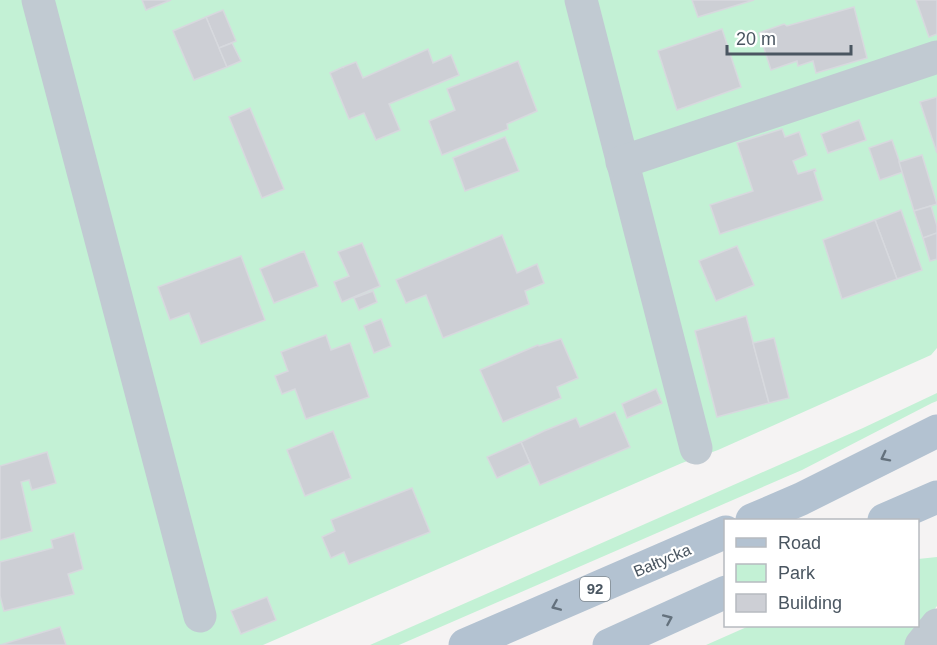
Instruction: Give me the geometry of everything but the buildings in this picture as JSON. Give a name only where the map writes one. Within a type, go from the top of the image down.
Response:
[{"type":"main road","points":[[754,519],[801,499],[937,431]]},
{"type":"main road","points":[[886,519],[937,496]]},
{"type":"main road","name":"Bałtycka","points":[[465,645],[724,533]]},
{"type":"main road","points":[[609,645],[724,593]]},
{"type":"street","points":[[38,0],[200,616]]},
{"type":"street","points":[[581,0],[696,448]]},
{"type":"street","points":[[622,162],[937,57]]},
{"type":"street","points":[[921,645],[937,625]]},
{"type":"green space","points":[[0,0],[937,0],[937,348],[931,355],[718,450],[682,463],[263,645],[0,645]]},
{"type":"green space","points":[[937,393],[937,401],[802,470],[399,645],[370,645],[863,428]]},
{"type":"green space","points":[[937,557],[937,606],[906,645],[706,645],[747,627],[919,627],[919,559]]}]
